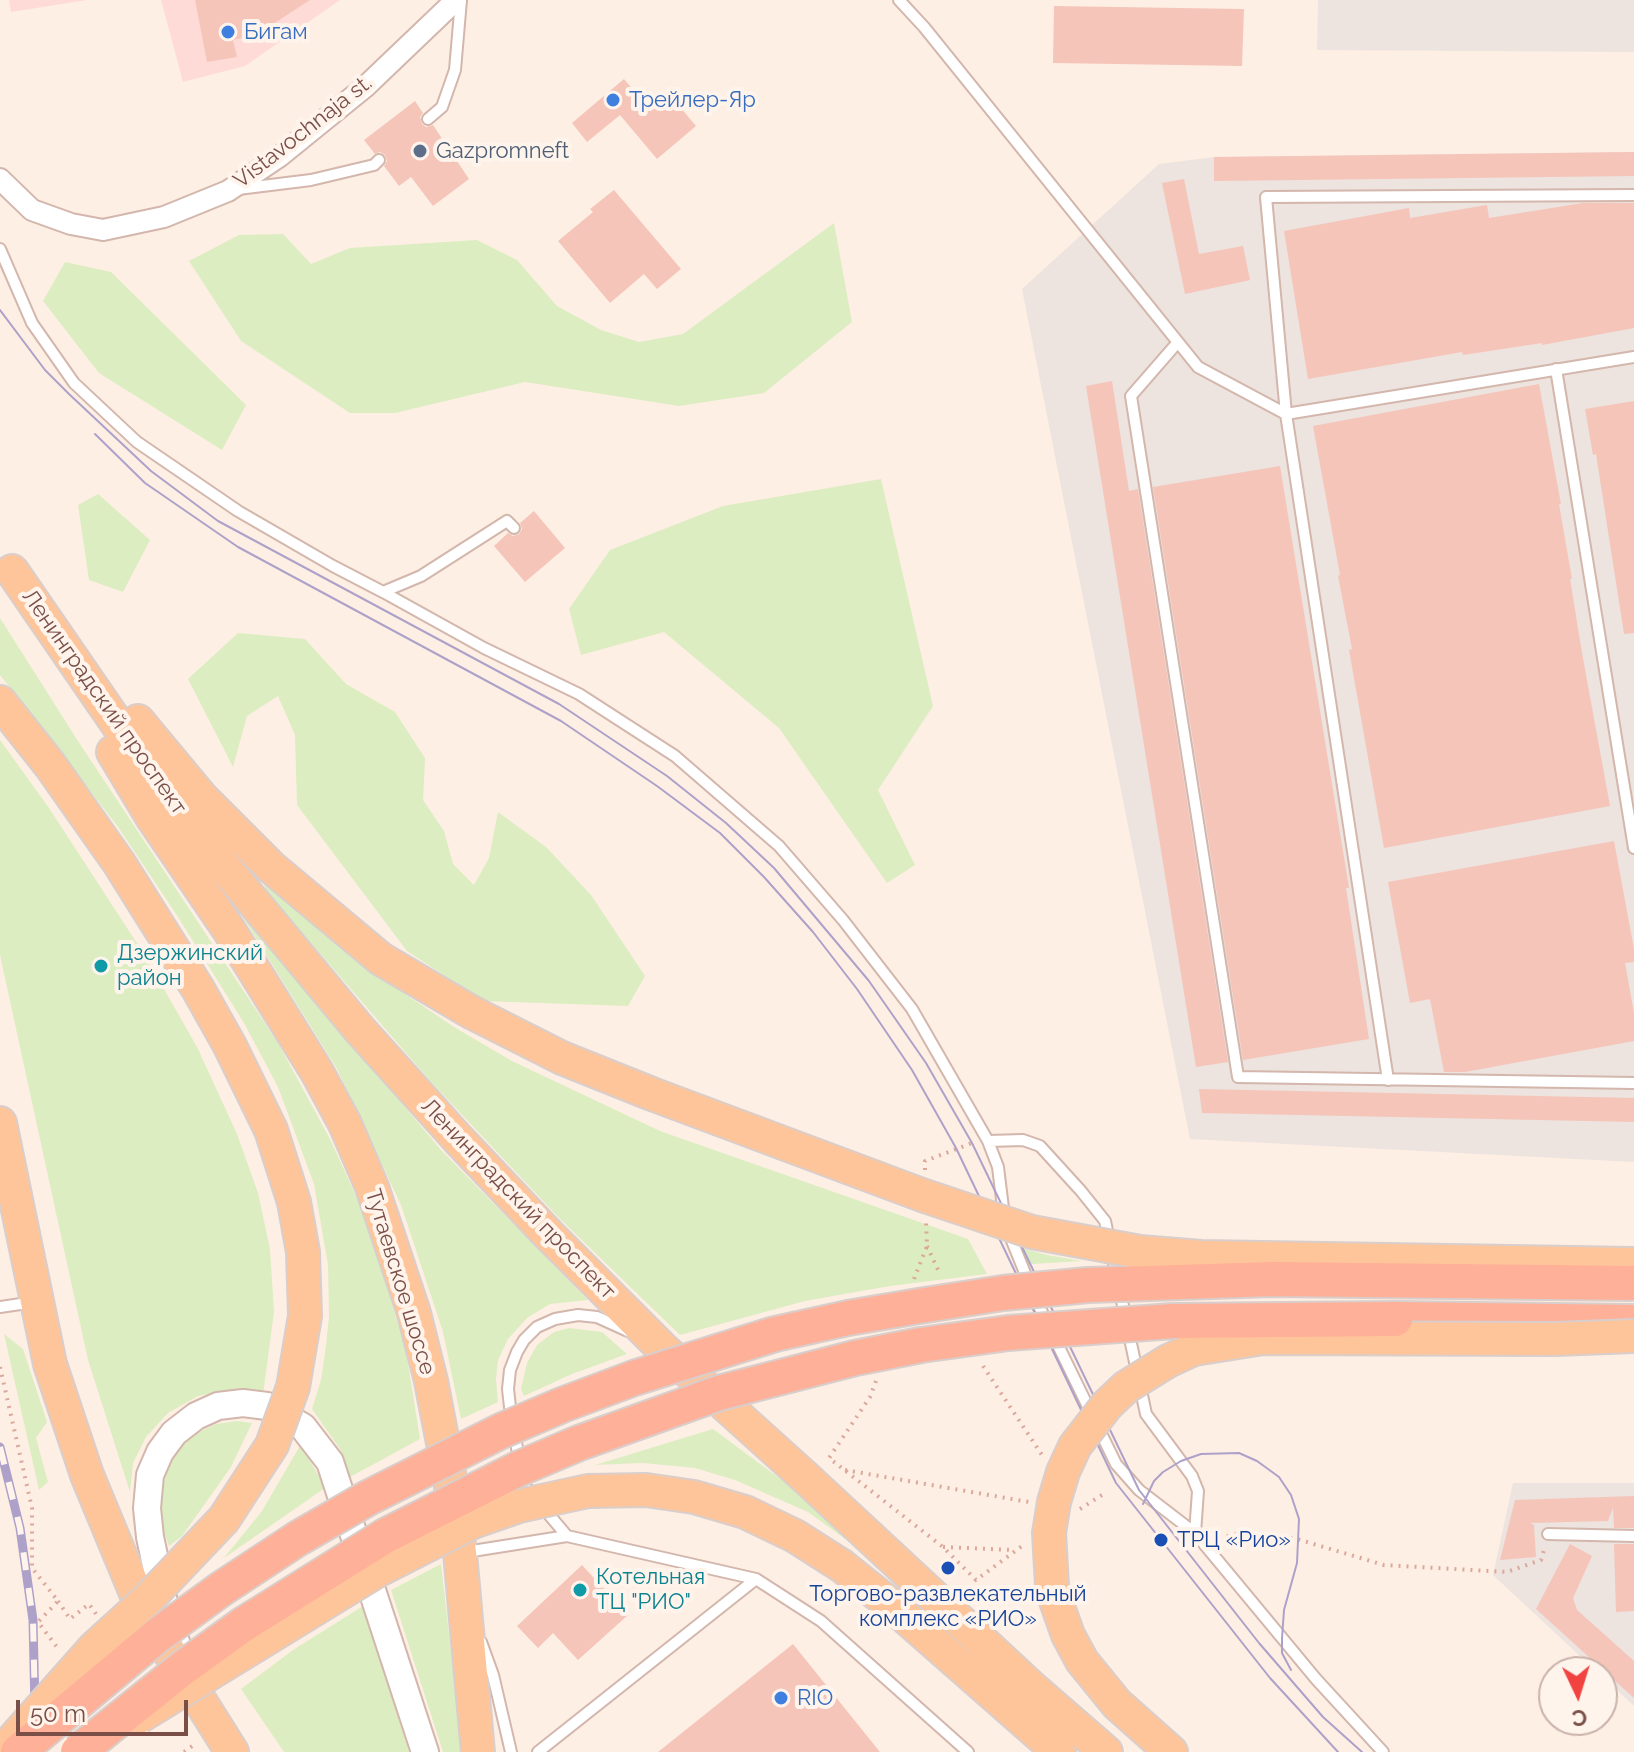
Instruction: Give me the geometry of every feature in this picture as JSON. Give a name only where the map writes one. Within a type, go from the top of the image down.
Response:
[{"type":"highway","points":[[18,1752],[158,1635],[221,1589],[297,1539],[368,1498],[501,1431],[562,1405],[634,1378],[775,1334],[919,1306],[1003,1293],[1088,1285],[1273,1279],[1634,1283]]},
{"type":"highway","points":[[80,1752],[183,1668],[244,1624],[385,1536],[518,1469],[579,1443],[719,1393],[921,1345],[1086,1326],[1271,1319],[1634,1322]]},
{"type":"main road","points":[[6,559],[202,798],[271,867],[381,959],[471,1012],[562,1058],[951,1205],[1032,1232],[1140,1252],[1201,1257],[1634,1264]]},
{"type":"main road","name":"Ленинградский проспект","points":[[6,559],[173,805],[360,1030],[548,1234],[662,1348],[1106,1752]]},
{"type":"main road","name":"Тутаевское шоссе","points":[[6,559],[78,694],[145,805],[280,1009],[345,1124],[372,1187],[414,1313],[450,1479],[478,1752]]},
{"type":"main road","points":[[0,702],[50,765],[119,863],[198,989],[259,1104],[284,1166],[294,1202],[303,1252],[305,1316],[293,1387],[272,1445],[224,1519],[149,1598],[95,1647],[2,1752]]},
{"type":"main road","points":[[0,1123],[50,1364],[87,1475],[143,1610],[232,1752]]},
{"type":"main road","points":[[1171,1752],[1117,1704],[1082,1661],[1068,1635],[1052,1586],[1049,1533],[1063,1472],[1075,1446],[1107,1405],[1126,1387],[1194,1349],[1263,1338],[1555,1339],[1634,1336]]},
{"type":"main road","points":[[80,1752],[377,1571],[473,1522],[559,1496],[588,1491],[646,1490],[694,1497],[745,1512],[795,1536],[842,1566],[896,1609],[1059,1752]]},
{"type":"street","name":"Vistavochnaja st.","points":[[0,179],[32,210],[71,224],[103,230],[164,217],[228,191],[280,156],[365,87],[458,0]]},
{"type":"street","points":[[192,1691],[165,1607],[150,1537],[147,1508],[150,1475],[160,1452],[174,1433],[196,1416],[218,1406],[243,1403],[267,1406],[303,1427],[330,1462],[425,1752]]},
{"type":"lane","points":[[428,119],[442,107],[455,70],[458,0]]},
{"type":"lane","points":[[899,0],[934,39],[1198,367],[1286,414],[1634,357]]},
{"type":"lane","points":[[228,191],[311,180],[374,165],[379,160]]},
{"type":"lane","points":[[1388,1080],[1286,414],[1266,197],[1634,195]]},
{"type":"lane","points":[[0,249],[32,323],[74,383],[137,442],[238,511],[484,648],[579,694],[675,756],[779,846],[843,920],[912,1009],[988,1141],[998,1167],[1002,1205],[1017,1257],[1116,1464],[1139,1490],[1195,1533],[1316,1679],[1383,1752]]},
{"type":"lane","points":[[1178,342],[1131,396],[1238,1077],[1634,1083]]},
{"type":"lane","points":[[1556,369],[1634,848]]},
{"type":"lane","points":[[383,592],[421,576],[507,521],[514,528]]},
{"type":"lane","points":[[988,1141],[1023,1140],[1040,1146],[1105,1221],[1146,1414],[1192,1476],[1198,1491],[1195,1533]]},
{"type":"lane","points":[[0,1307],[36,1302]]},
{"type":"lane","points":[[567,1536],[524,1485],[508,1389],[517,1352],[537,1327],[555,1319],[578,1315],[597,1317],[662,1348]]},
{"type":"lane","points":[[1548,1534],[1634,1536]]},
{"type":"lane","points":[[460,1553],[567,1536],[756,1579],[821,1621],[968,1752]]},
{"type":"lane","points":[[538,1752],[756,1579]]},
{"type":"lane","points":[[463,1592],[493,1675],[511,1752]]},
{"type":"path","points":[[927,1246],[946,1286]]},
{"type":"path","points":[[977,1353],[983,1367],[1044,1458]]},
{"type":"path","points":[[0,1367],[32,1508],[32,1568]]},
{"type":"path","points":[[829,1458],[943,1547],[976,1580]]},
{"type":"path","points":[[841,1469],[1034,1502]]},
{"type":"path","points":[[1202,1543],[1237,1534],[1297,1539],[1384,1565],[1507,1572],[1541,1560],[1548,1534]]},
{"type":"path","points":[[943,1547],[1015,1550]]},
{"type":"path","points":[[58,1601],[70,1619],[89,1604],[99,1618]]},
{"type":"shaded area","points":[[9,0],[87,0],[11,12]]},
{"type":"shaded area","points":[[161,0],[340,0],[245,66],[183,82]]},
{"type":"shaded area","points":[[1318,0],[1634,0],[1634,52],[1317,50]]},
{"type":"shaded area","points":[[1634,152],[1634,1162],[1190,1139],[1022,289],[1159,164],[1214,157]]},
{"type":"shaded area","points":[[1513,1483],[1634,1483],[1634,1706],[1618,1691],[1618,1656],[1580,1656],[1493,1575]]},
{"type":"green space","points":[[834,223],[852,322],[764,393],[679,406],[525,382],[395,413],[350,413],[241,341],[189,261],[239,235],[283,234],[311,264],[350,248],[477,240],[517,260],[557,306],[601,330],[639,342],[683,334]]},
{"type":"green space","points":[[65,262],[111,272],[246,405],[222,450],[99,373],[43,301]]},
{"type":"green space","points":[[881,479],[933,706],[878,790],[915,865],[887,883],[779,728],[664,632],[581,655],[569,609],[610,550],[723,506]]},
{"type":"green space","points":[[98,494],[150,540],[123,592],[89,580],[78,505]]},
{"type":"green space","points":[[0,618],[278,1043],[331,1141],[360,1205],[405,1344],[420,1439],[350,1477],[340,1449],[312,1409],[321,1380],[326,1346],[328,1265],[314,1184],[278,1087],[244,1023],[118,827],[0,675]]},
{"type":"green space","points":[[238,633],[305,639],[346,684],[395,712],[425,758],[423,800],[444,831],[453,864],[474,885],[489,858],[498,812],[546,847],[591,895],[645,976],[628,1006],[483,1001],[407,951],[297,805],[295,735],[278,696],[247,716],[233,767],[188,679]]},
{"type":"green space","points":[[0,740],[49,808],[144,954],[197,1047],[237,1134],[258,1193],[270,1249],[274,1312],[263,1395],[232,1390],[198,1396],[168,1413],[146,1437],[133,1463],[130,1492],[88,1360],[0,955]]},
{"type":"green space","points":[[260,874],[377,975],[454,1027],[512,1061],[660,1131],[968,1239],[987,1274],[805,1301],[680,1335],[561,1220],[432,1083],[267,892]]},
{"type":"green space","points":[[236,906],[441,1150],[588,1300],[550,1304],[527,1318],[508,1339],[498,1360],[498,1402],[461,1419],[443,1332],[401,1205],[337,1069]]},
{"type":"green space","points":[[1008,1244],[1047,1255],[1082,1261],[1017,1265]]},
{"type":"green space","points":[[569,1328],[602,1332],[627,1354],[524,1396],[521,1389],[527,1363],[537,1345],[554,1332]]},
{"type":"green space","points":[[4,1334],[23,1349],[47,1422],[36,1438],[48,1482],[39,1490]]},
{"type":"green space","points":[[237,1421],[252,1423],[231,1467],[182,1536],[169,1546],[162,1527],[160,1496],[167,1471],[179,1448],[195,1434],[216,1424]]},
{"type":"green space","points":[[713,1429],[802,1495],[863,1552],[808,1512],[735,1480],[695,1468],[643,1463],[595,1465]]},
{"type":"green space","points":[[301,1444],[325,1488],[224,1558],[262,1511]]},
{"type":"green space","points":[[441,1564],[462,1752],[443,1752],[391,1590]]},
{"type":"green space","points":[[363,1606],[409,1752],[284,1752],[241,1689],[293,1650]]},
{"type":"building","name":"Бигам","points":[[195,0],[310,0],[273,24],[255,28],[256,35],[233,40],[237,57],[207,62]]},
{"type":"building","points":[[1054,6],[1244,9],[1242,66],[1053,63]]},
{"type":"building","points":[[624,79],[650,110],[669,94],[696,126],[657,159],[620,115],[587,142],[572,123]]},
{"type":"building","points":[[415,101],[423,113],[420,117],[422,124],[426,127],[433,125],[469,179],[433,206],[411,177],[399,186],[384,166],[387,161],[385,155],[380,152],[375,154],[364,140]]},
{"type":"building","points":[[1634,152],[1634,176],[1214,181],[1214,157]]},
{"type":"building","points":[[1184,179],[1199,254],[1243,246],[1250,280],[1185,294],[1162,183]]},
{"type":"building","points":[[614,190],[681,269],[657,289],[644,274],[610,303],[558,241]]},
{"type":"building","points":[[1583,203],[1634,203],[1634,328],[1542,345],[1463,355],[1462,352],[1308,379],[1284,231],[1409,208],[1410,218],[1487,205],[1489,218]]},
{"type":"building","points":[[1112,381],[1129,491],[1138,489],[1228,1062],[1196,1067],[1086,386]]},
{"type":"building","points":[[1539,384],[1610,806],[1384,848],[1313,426]]},
{"type":"building","points":[[1634,401],[1634,633],[1624,634],[1596,454],[1593,455],[1585,409]]},
{"type":"building","points":[[1280,466],[1349,888],[1346,888],[1369,1039],[1243,1060],[1153,487]]},
{"type":"building","points":[[534,511],[565,548],[525,582],[494,546],[508,533],[513,536],[519,534],[522,529],[520,523]]},
{"type":"building","points":[[1614,841],[1634,949],[1634,962],[1625,963],[1634,1013],[1634,1041],[1465,1072],[1444,1072],[1430,999],[1410,1003],[1388,882]]},
{"type":"building","points":[[1199,1089],[1634,1098],[1634,1122],[1202,1113]]},
{"type":"building","points":[[1634,1496],[1634,1528],[1614,1528],[1613,1508],[1608,1521],[1530,1523],[1534,1525],[1536,1557],[1500,1560],[1515,1500]]},
{"type":"building","points":[[1570,1544],[1592,1556],[1573,1598],[1577,1610],[1634,1661],[1634,1698],[1618,1683],[1618,1656],[1588,1656],[1536,1609]]},
{"type":"building","points":[[1614,1544],[1634,1544],[1634,1611],[1616,1612]]},
{"type":"building","name":"Котельная ТЦ \"РИО\"","points":[[582,1565],[628,1615],[578,1660],[553,1633],[538,1648],[517,1626]]},
{"type":"building","name":"RIO","points":[[793,1644],[880,1752],[658,1752]]},
{"type":"tram line","points":[[0,310],[45,370],[69,394],[151,471],[218,521],[559,704],[667,776],[726,823],[774,868],[869,981],[926,1063],[972,1143],[1139,1490],[1259,1643],[1323,1717],[1362,1752]]},
{"type":"tram line","points":[[95,434],[145,483],[238,547],[561,721],[720,833],[764,877],[813,932],[857,989],[912,1070],[956,1148],[1116,1483],[1270,1678],[1338,1752]]},
{"type":"tram line","points":[[1143,1504],[1154,1481],[1163,1472],[1201,1454],[1239,1453],[1257,1461],[1279,1477],[1291,1495],[1299,1519],[1297,1563],[1284,1610],[1282,1638],[1282,1653],[1291,1670]]},
{"type":"railway","points":[[0,1447],[20,1528],[33,1620],[36,1752]]},
{"type":"place","name":"Бигам","points":[[228,32]]},
{"type":"place","name":"Трейлер-Яр","points":[[613,100]]},
{"type":"place","name":"Gazpromneft","points":[[420,151]]},
{"type":"place","name":"Дзержинский район","points":[[101,966]]},
{"type":"place","name":"ТРЦ «Рио»","points":[[1161,1540]]},
{"type":"place","name":"Торгово-развлекательный комплекс «РИО»","points":[[948,1568]]},
{"type":"place","name":"Котельная ТЦ \"РИО\"","points":[[580,1590]]},
{"type":"place","name":"RIO","points":[[781,1698]]}]
